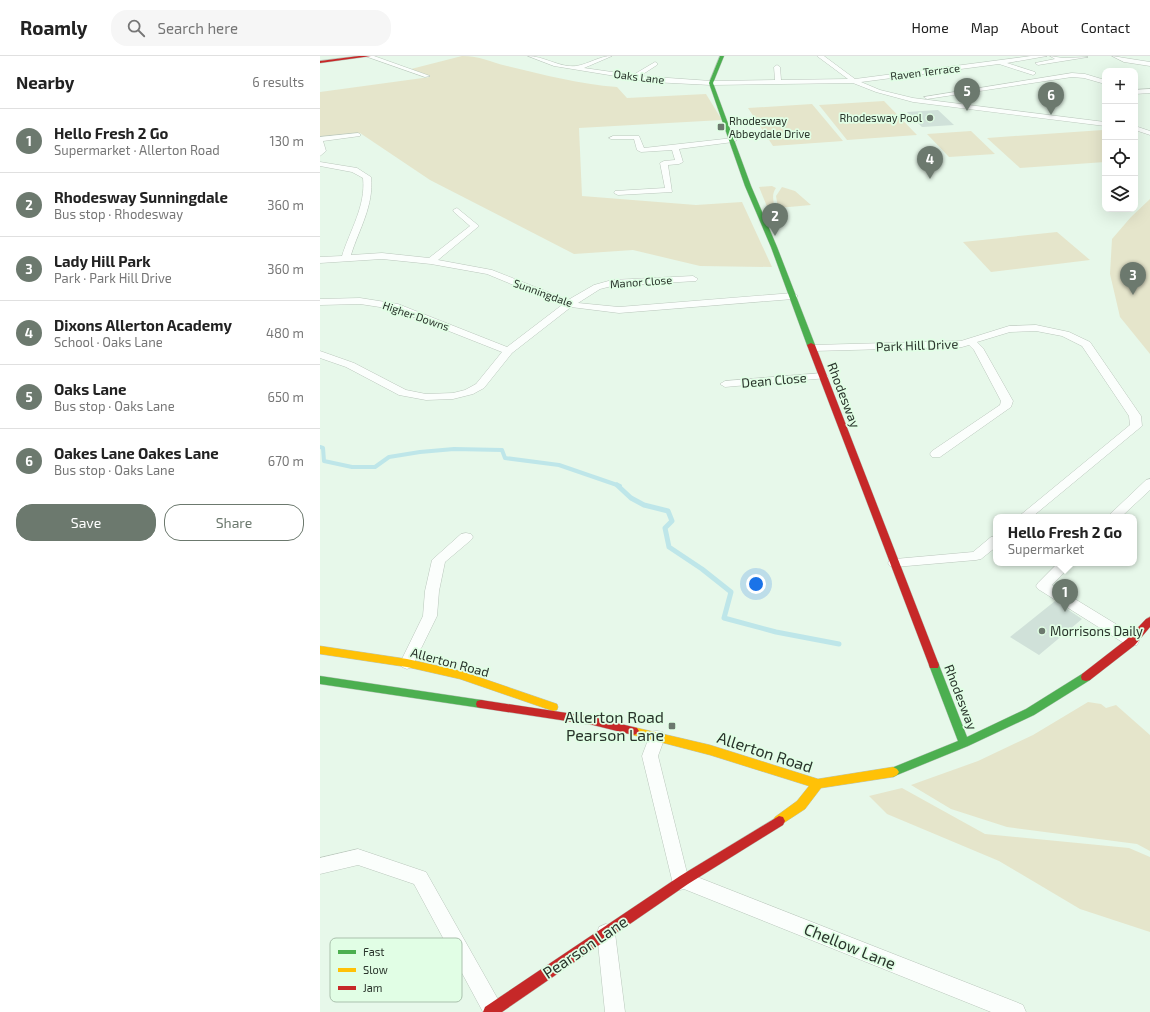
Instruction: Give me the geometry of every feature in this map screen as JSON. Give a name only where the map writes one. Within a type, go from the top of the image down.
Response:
[{"type":"street","points":[[320,62],[369,56],[427,76]]},
{"type":"street","name":"Oaks Lane","points":[[531,56],[575,68],[634,77],[711,83],[854,81],[878,91],[913,100],[1102,124]]},
{"type":"street","points":[[575,68],[609,56]]},
{"type":"street","points":[[711,83],[722,56]]},
{"type":"street","points":[[820,56],[854,81]]},
{"type":"street","points":[[986,56],[999,62],[1033,73]]},
{"type":"street","name":"Raven Terrace","points":[[854,81],[1044,56]]},
{"type":"street","points":[[1053,56],[1062,60]]},
{"type":"street","points":[[1115,56],[1126,61],[1148,64]]},
{"type":"street","points":[[1038,63],[1085,57]]},
{"type":"street","points":[[634,77],[655,64]]},
{"type":"street","points":[[777,67],[778,81]]},
{"type":"street","points":[[913,100],[1072,75],[1085,76],[1102,81]]},
{"type":"street","name":"Rhodesway","points":[[711,83],[733,140],[754,205],[774,247],[964,743]]},
{"type":"street","points":[[1138,92],[1150,91]]},
{"type":"street","points":[[1138,97],[1150,96]]},
{"type":"street","points":[[1138,129],[1150,133]]},
{"type":"street","points":[[320,139],[358,135]]},
{"type":"street","points":[[613,138],[638,137],[641,150],[675,149],[699,140],[733,140]]},
{"type":"street","points":[[320,142],[322,151],[320,154]]},
{"type":"street","points":[[618,193],[669,190],[664,163],[679,162],[675,149]]},
{"type":"street","points":[[320,164],[354,170],[367,177],[366,198],[363,214],[346,258]]},
{"type":"street","points":[[431,261],[475,226],[457,210]]},
{"type":"street","name":"Sunningdale","points":[[320,260],[396,257],[431,261],[489,272],[569,304],[592,308],[619,310],[793,296]]},
{"type":"street","name":"Manor Close","points":[[320,354],[350,365],[403,393],[414,396],[441,398],[458,395],[474,390],[484,381],[508,351],[569,304],[597,287],[612,283],[693,279]]},
{"type":"street","name":"Higher Downs","points":[[320,302],[360,300],[389,305],[508,351]]},
{"type":"street","name":"Park Hill Drive","points":[[813,348],[962,344],[1009,329],[1036,328],[1065,334],[1086,344],[1135,416],[1136,426],[1028,514]]},
{"type":"street","points":[[936,454],[1005,406],[1007,401],[978,348],[971,342]]},
{"type":"street","name":"Dean Close","points":[[725,384],[823,376]]},
{"type":"street","points":[[1116,514],[1150,483]]},
{"type":"street","points":[[407,663],[430,616],[432,591],[440,560],[466,537]]},
{"type":"street","points":[[895,563],[976,556],[993,542]]},
{"type":"street","points":[[1063,566],[1043,586],[1132,641]]},
{"type":"street","name":"Allerton Road","points":[[320,650],[407,663],[461,675],[593,721],[710,750],[818,784],[890,773],[964,743],[1030,712],[1086,677],[1132,641],[1150,621]]},
{"type":"street","name":"Allerton Road","points":[[320,680],[593,721]]},
{"type":"street","points":[[657,737],[650,756],[682,881]]},
{"type":"street","name":"Pearson Lane","points":[[492,1011],[682,881],[796,808],[818,784]]},
{"type":"street","points":[[320,866],[358,857],[420,878],[452,938]]},
{"type":"street","name":"Chellow Lane","points":[[682,881],[1016,1012]]},
{"type":"street","points":[[606,933],[615,1012]]},
{"type":"street","points":[[462,956],[492,1011]]},
{"type":"green space","points":[[462,56],[480,58],[562,79],[617,87],[627,98],[706,94],[722,120],[579,128],[582,196],[696,205],[742,202],[772,267],[700,266],[633,250],[574,254],[430,180],[360,133],[320,137],[320,92],[430,77],[411,69]]},
{"type":"green space","points":[[884,101],[917,135],[847,140],[819,105]]},
{"type":"green space","points":[[812,104],[843,141],[773,146],[748,108]]},
{"type":"green space","points":[[1102,130],[1102,162],[1020,168],[987,138]]},
{"type":"green space","points":[[971,131],[995,154],[949,157],[927,134]]},
{"type":"green space","points":[[772,186],[776,188],[773,195],[774,207],[768,209],[759,187]]},
{"type":"green space","points":[[782,187],[795,191],[811,205],[778,208],[776,196]]},
{"type":"green space","points":[[1150,199],[1150,354],[1120,317],[1110,274],[1112,239]]},
{"type":"green space","points":[[1057,232],[1090,260],[991,272],[963,242]]},
{"type":"green space","points":[[1088,702],[1101,704],[1106,708],[1116,705],[1150,735],[1150,851],[1137,844],[1007,827],[951,809],[911,785],[978,761],[1033,735]]},
{"type":"green space","points":[[902,788],[985,834],[1129,848],[1150,857],[1150,932],[1080,909],[999,861],[887,814],[869,796]]},
{"type":"building","name":"Rhodesway Pool","points":[[938,110],[954,125],[922,127],[907,112]]},
{"type":"building","name":"Morrisons Daily","points":[[1055,601],[1082,619],[1039,655],[1010,637]]},
{"type":"waterway","points":[[320,447],[323,448],[324,461],[352,467],[375,467],[389,457],[420,452],[454,449],[502,450],[505,458],[559,465],[620,486]]},
{"type":"waterway","points":[[617,485],[631,498],[644,505],[668,511],[672,521],[665,528],[669,547],[702,569],[731,592],[724,618],[776,632],[839,644]]},
{"type":"traffic: fast","points":[[722,56],[711,83],[748,186],[774,247],[811,345]]},
{"type":"traffic: fast","points":[[934,665],[964,743]]},
{"type":"traffic: fast","points":[[893,772],[964,743],[1030,712],[1086,677]]},
{"type":"traffic: fast","points":[[320,680],[481,704]]},
{"type":"traffic: slow","points":[[320,650],[407,663],[461,675],[553,707]]},
{"type":"traffic: slow","points":[[633,731],[710,750],[818,784],[893,772]]},
{"type":"traffic: slow","points":[[779,821],[801,805],[818,784]]},
{"type":"traffic: jam","points":[[320,62],[369,56]]},
{"type":"traffic: jam","points":[[811,345],[934,665]]},
{"type":"traffic: jam","points":[[1086,677],[1131,642],[1150,621]]},
{"type":"traffic: jam","points":[[481,704],[593,721],[633,731]]},
{"type":"traffic: jam","points":[[490,1012],[684,880],[779,821]]},
{"type":"place","name":"Oaks Lane","points":[[967,111]]},
{"type":"place","name":"Oakes Lane Oakes Lane","points":[[1051,115]]},
{"type":"place","name":"Rhodesway Pool","points":[[930,118]]},
{"type":"place","name":"Rhodesway Abbeydale Drive","points":[[721,127]]},
{"type":"place","name":"Dixons Allerton Academy","points":[[930,179]]},
{"type":"place","name":"Rhodesway Sunningdale","points":[[775,236]]},
{"type":"place","name":"Lady Hill Park","points":[[1133,295]]},
{"type":"place","name":"Hello Fresh 2 Go","points":[[1065,612]]},
{"type":"place","name":"Morrisons Daily","points":[[1042,631]]},
{"type":"place","name":"Allerton Road Pearson Lane","points":[[672,726]]}]
